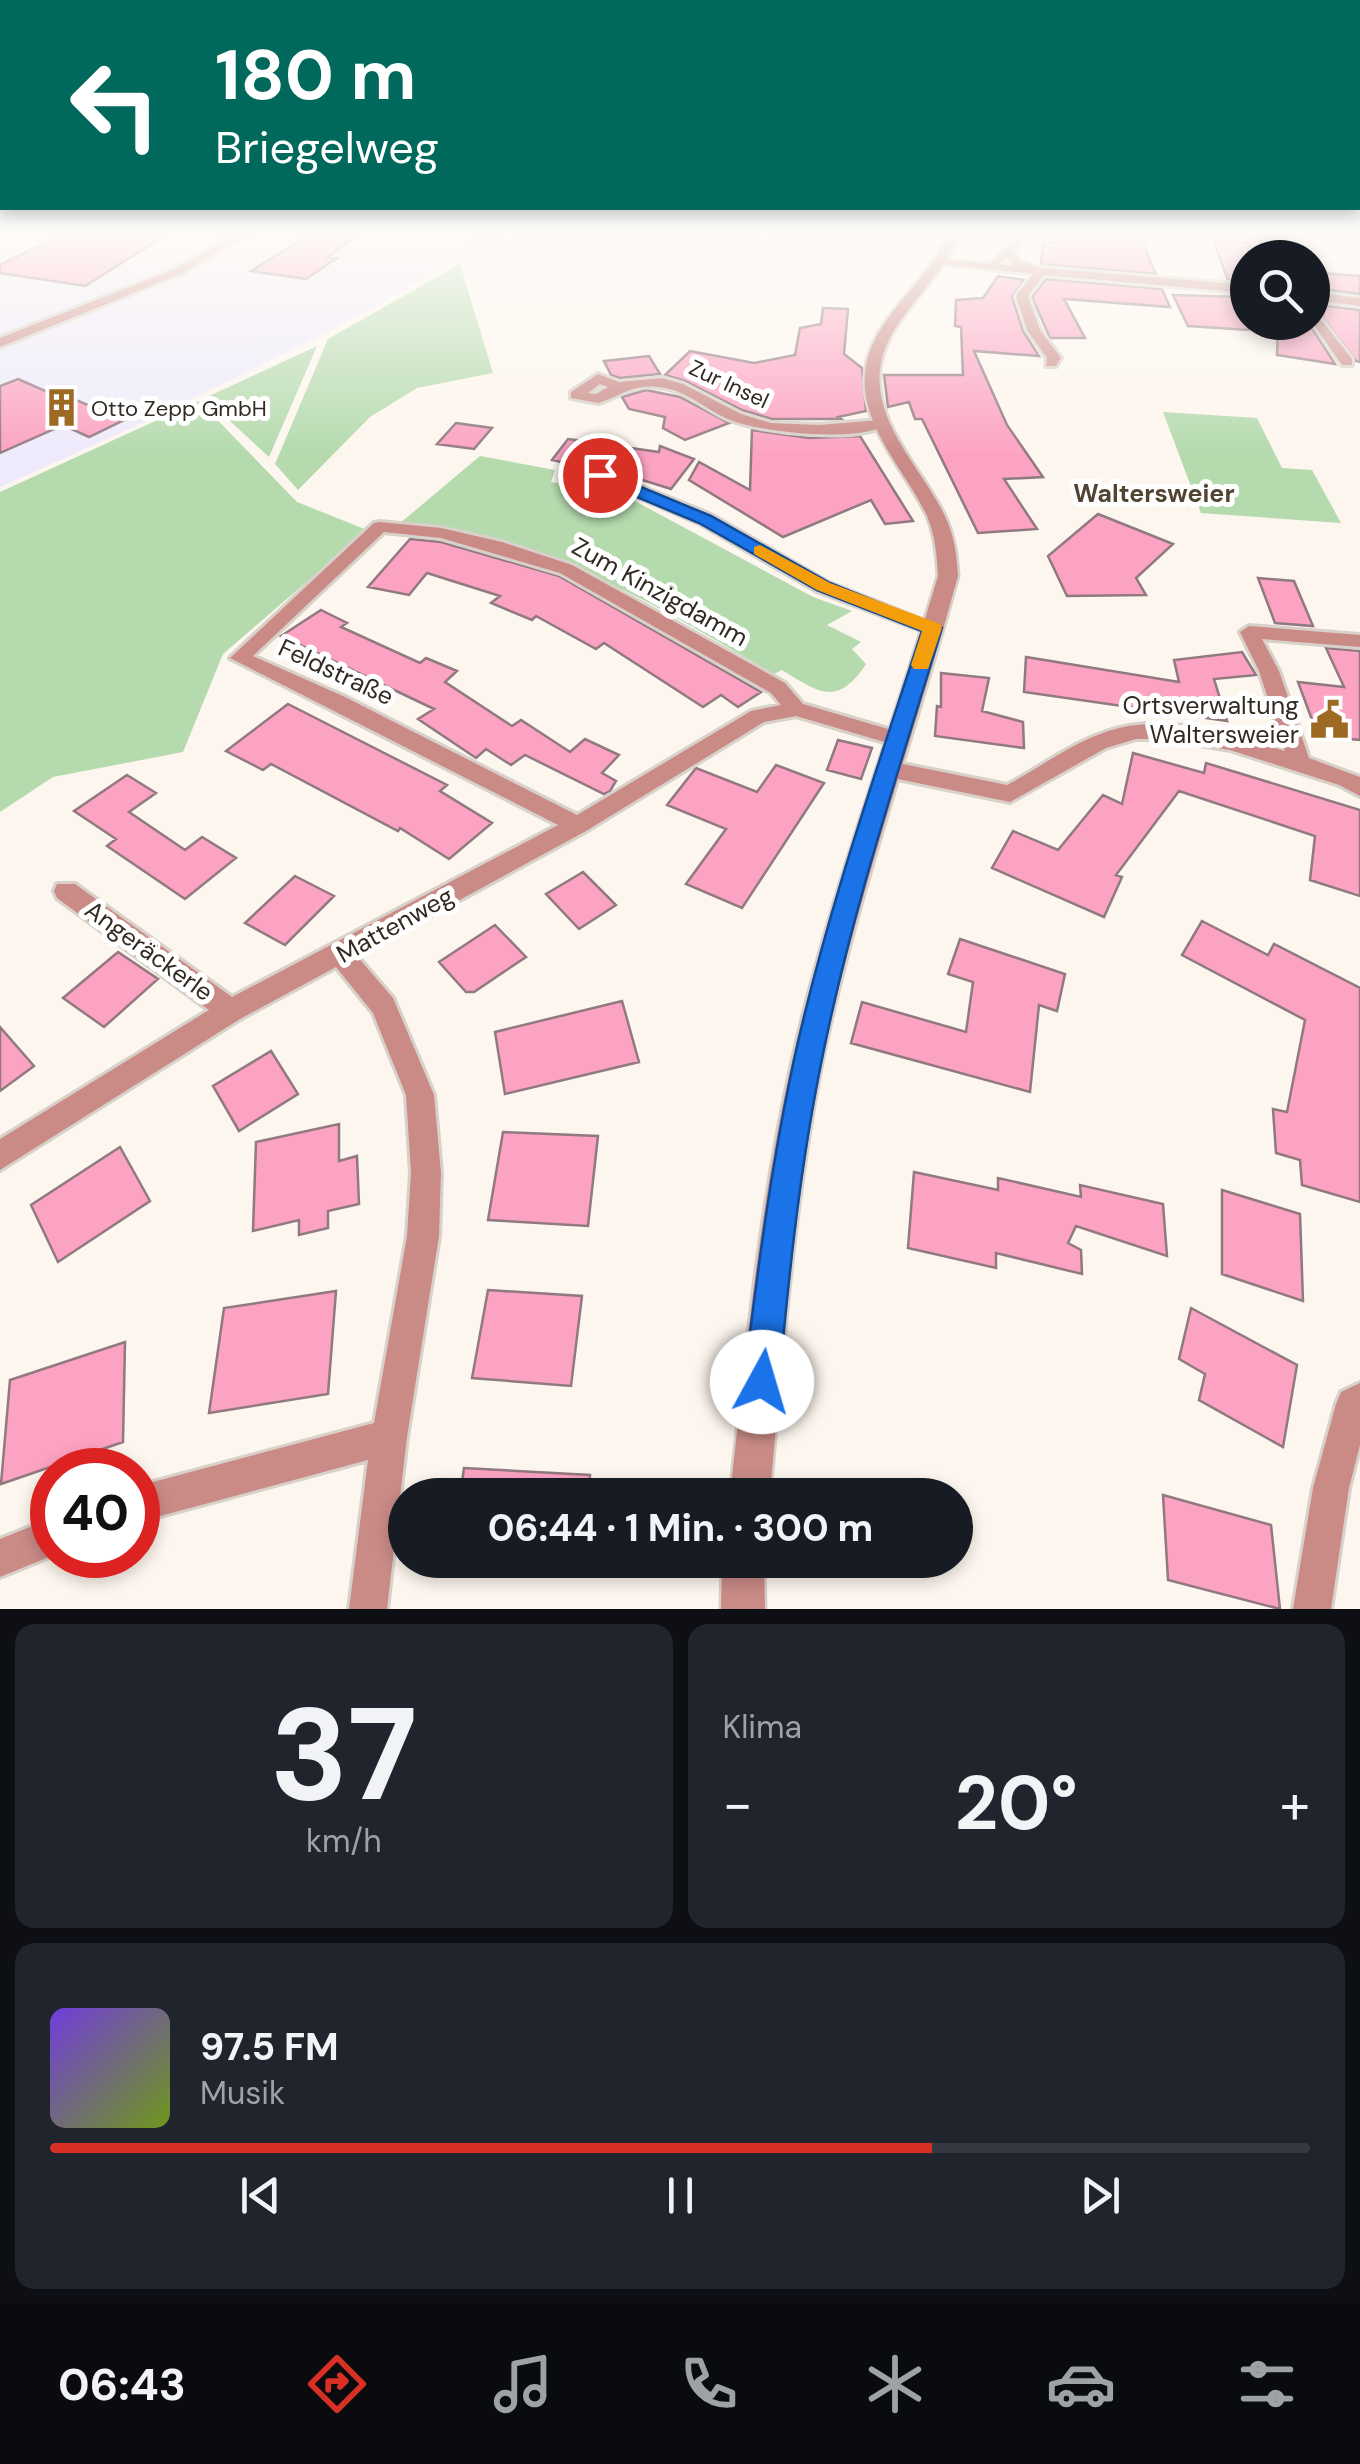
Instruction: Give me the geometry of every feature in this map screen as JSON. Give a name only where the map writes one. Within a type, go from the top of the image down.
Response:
[{"type":"street","points":[[0,343],[89,307]]},
{"type":"street","points":[[752,1478],[778,1232],[808,1058],[856,871],[948,576],[946,546],[936,515],[881,424],[873,390],[874,358],[907,307]]},
{"type":"street","points":[[1023,307],[1035,338],[1054,358],[1051,363]]},
{"type":"street","points":[[1330,338],[1347,362]]},
{"type":"street","name":"Zur Insel","points":[[618,386],[670,382],[747,422],[772,428],[881,424]]},
{"type":"street","points":[[600,475],[705,520],[823,586],[933,628]]},
{"type":"street","name":"Zum Kinzigdamm","points":[[380,527],[478,542],[566,568],[778,688],[796,710],[893,754],[1010,794],[1115,736],[1170,733],[1254,747],[1347,778],[1360,788]]},
{"type":"street","name":"Feldstraße","points":[[380,527],[240,658],[338,702],[578,824]]},
{"type":"street","points":[[1300,762],[1269,671],[1249,632],[1360,641]]},
{"type":"street","name":"Mattenweg","points":[[0,1156],[232,1012],[578,824],[758,716],[796,710]]},
{"type":"street","name":"Angeräckerle","points":[[66,891],[232,1012]]},
{"type":"street","points":[[341,955],[384,1006],[420,1095],[426,1174],[423,1236],[389,1437],[368,1609]]},
{"type":"street","points":[[1312,1609],[1331,1488],[1353,1404],[1360,1400]]},
{"type":"street","points":[[160,1498],[389,1437]]},
{"type":"street","points":[[0,1558],[30,1546]]},
{"type":"street","points":[[743,1578],[743,1609]]},
{"type":"shaded area","points":[[0,307],[373,307],[160,415],[0,487]]},
{"type":"green space","points":[[384,307],[473,307],[493,373],[417,388],[370,417],[298,490],[275,464],[328,339]]},
{"type":"green space","points":[[317,346],[269,457],[205,398]]},
{"type":"green space","points":[[199,401],[297,502],[367,530],[223,654],[183,752],[53,777],[0,812],[0,492]]},
{"type":"green space","points":[[1163,412],[1257,418],[1282,468],[1312,470],[1341,523],[1201,513]]},
{"type":"green space","points":[[480,456],[555,470],[551,482],[620,493],[813,597],[852,611],[827,625],[861,642],[852,649],[866,664],[846,687],[827,692],[782,670],[774,674],[639,598],[551,559],[504,543],[399,524]]},
{"type":"building","points":[[956,307],[1015,307],[1023,331],[1039,356],[974,351],[1007,425],[1043,477],[1004,479],[1037,529],[978,533],[922,419],[915,419],[909,402],[888,407],[884,375],[963,375],[961,327],[955,326]]},
{"type":"building","points":[[1036,307],[1068,307],[1085,338],[1050,338]]},
{"type":"building","points":[[1179,307],[1230,307],[1230,329],[1188,326]]},
{"type":"building","points":[[1330,307],[1360,310],[1360,362],[1330,327]]},
{"type":"building","points":[[823,308],[848,309],[844,354],[862,368],[866,411],[838,417],[841,419],[772,419],[742,410],[665,375],[690,351],[754,363],[795,355],[800,328],[821,324]]},
{"type":"building","points":[[1277,340],[1320,340],[1335,364],[1277,355]]},
{"type":"building","points":[[649,356],[660,374],[620,378],[611,375],[604,361]]},
{"type":"building","name":"Otto Zepp GmbH","points":[[18,379],[124,420],[89,437],[63,425],[0,453],[0,386]]},
{"type":"building","points":[[646,390],[680,397],[729,423],[685,440],[663,428],[665,417],[629,409],[622,397]]},
{"type":"building","points":[[456,423],[492,428],[474,449],[437,444]]},
{"type":"building","points":[[752,430],[809,438],[860,436],[913,521],[885,524],[871,500],[783,537],[689,480],[699,462],[750,490]]},
{"type":"building","points":[[568,439],[659,452],[660,446],[694,459],[671,489],[601,467],[592,469],[552,460]]},
{"type":"building","points":[[1098,514],[1173,544],[1136,578],[1146,595],[1067,596],[1048,556]]},
{"type":"building","points":[[410,539],[441,542],[559,576],[761,692],[738,707],[721,695],[703,707],[604,643],[596,649],[536,616],[532,620],[491,603],[500,596],[427,573],[409,595],[368,587]]},
{"type":"building","points":[[1258,578],[1294,581],[1313,626],[1275,623]]},
{"type":"building","points":[[321,610],[347,623],[341,627],[420,663],[426,658],[457,671],[445,682],[512,726],[521,720],[570,752],[585,739],[619,755],[602,773],[616,781],[610,791],[604,794],[525,755],[511,765],[486,749],[476,758],[418,719],[434,709],[281,636]]},
{"type":"building","name":"Ortsverwaltung Waltersweier","points":[[1326,648],[1360,651],[1360,740],[1318,736],[1298,682],[1344,687]]},
{"type":"building","points":[[1242,652],[1256,675],[1214,679],[1227,721],[1024,692],[1026,657],[1179,682],[1174,660]]},
{"type":"building","points":[[941,673],[989,678],[982,711],[1023,722],[1024,748],[935,736],[937,706],[941,707]]},
{"type":"building","points":[[288,704],[447,785],[440,791],[492,823],[449,859],[400,828],[398,831],[271,764],[263,770],[226,751]]},
{"type":"building","points":[[838,740],[872,748],[861,779],[827,770]]},
{"type":"building","points":[[1133,753],[1204,773],[1206,763],[1360,810],[1360,896],[1310,880],[1315,836],[1179,791],[1116,875],[1122,877],[1104,917],[992,868],[1013,831],[1058,850],[1103,795],[1122,804]]},
{"type":"building","points":[[776,765],[824,783],[742,908],[686,884],[726,829],[667,805],[696,768],[757,792]]},
{"type":"building","points":[[127,775],[156,793],[129,812],[185,850],[202,837],[236,858],[185,899],[107,846],[116,839],[74,811]]},
{"type":"building","points":[[583,872],[616,905],[579,929],[546,894]]},
{"type":"building","points":[[295,876],[334,896],[285,945],[245,923]]},
{"type":"building","points":[[1202,921],[1268,955],[1274,944],[1360,988],[1360,1202],[1302,1185],[1300,1160],[1276,1153],[1273,1109],[1287,1112],[1305,1020],[1182,955]]},
{"type":"building","points":[[495,925],[526,957],[474,992],[466,992],[439,962]]},
{"type":"building","points":[[960,939],[1065,974],[1057,1011],[1039,1005],[1030,1092],[851,1043],[862,1002],[966,1032],[973,982],[948,974]]},
{"type":"building","points":[[118,952],[158,979],[104,1027],[63,998]]},
{"type":"building","points":[[622,1001],[639,1062],[505,1094],[495,1032]]},
{"type":"building","points":[[0,1027],[34,1066],[0,1091]]},
{"type":"building","points":[[271,1051],[298,1094],[239,1131],[213,1086]]},
{"type":"building","points":[[339,1124],[339,1161],[357,1156],[359,1204],[328,1211],[328,1228],[299,1235],[299,1220],[253,1231],[256,1142]]},
{"type":"building","points":[[503,1132],[598,1136],[588,1226],[488,1220]]},
{"type":"building","points":[[120,1147],[150,1201],[58,1262],[31,1205]]},
{"type":"building","points":[[914,1172],[998,1190],[998,1178],[1081,1197],[1080,1185],[1163,1204],[1167,1256],[1076,1226],[1068,1243],[1081,1250],[1082,1274],[996,1253],[996,1268],[908,1248]]},
{"type":"building","points":[[1222,1190],[1300,1214],[1303,1301],[1222,1274]]},
{"type":"building","points":[[488,1290],[582,1296],[571,1386],[472,1378]]},
{"type":"building","points":[[336,1291],[328,1394],[209,1413],[224,1308]]},
{"type":"building","points":[[1191,1308],[1297,1365],[1283,1447],[1199,1400],[1205,1374],[1179,1359]]},
{"type":"building","points":[[125,1342],[123,1442],[106,1448],[30,1448],[30,1474],[1,1484],[10,1380]]},
{"type":"building","points":[[464,1468],[590,1475],[590,1478],[463,1478]]},
{"type":"building","points":[[1163,1495],[1271,1525],[1280,1609],[1168,1580]]},
{"type":"slow traffic","points":[[760,551],[823,586],[933,628],[921,665]]},
{"type":"place","name":"Otto Zepp GmbH","points":[[61,408]]},
{"type":"place","name":"Ortsverwaltung Waltersweier","points":[[1329,719]]},
{"type":"district","name":"Waltersweier","points":[[1154,493]]},
{"type":"route","points":[[600,475],[705,520],[823,586],[933,628],[856,871],[808,1058],[778,1232],[762,1382]]}]
